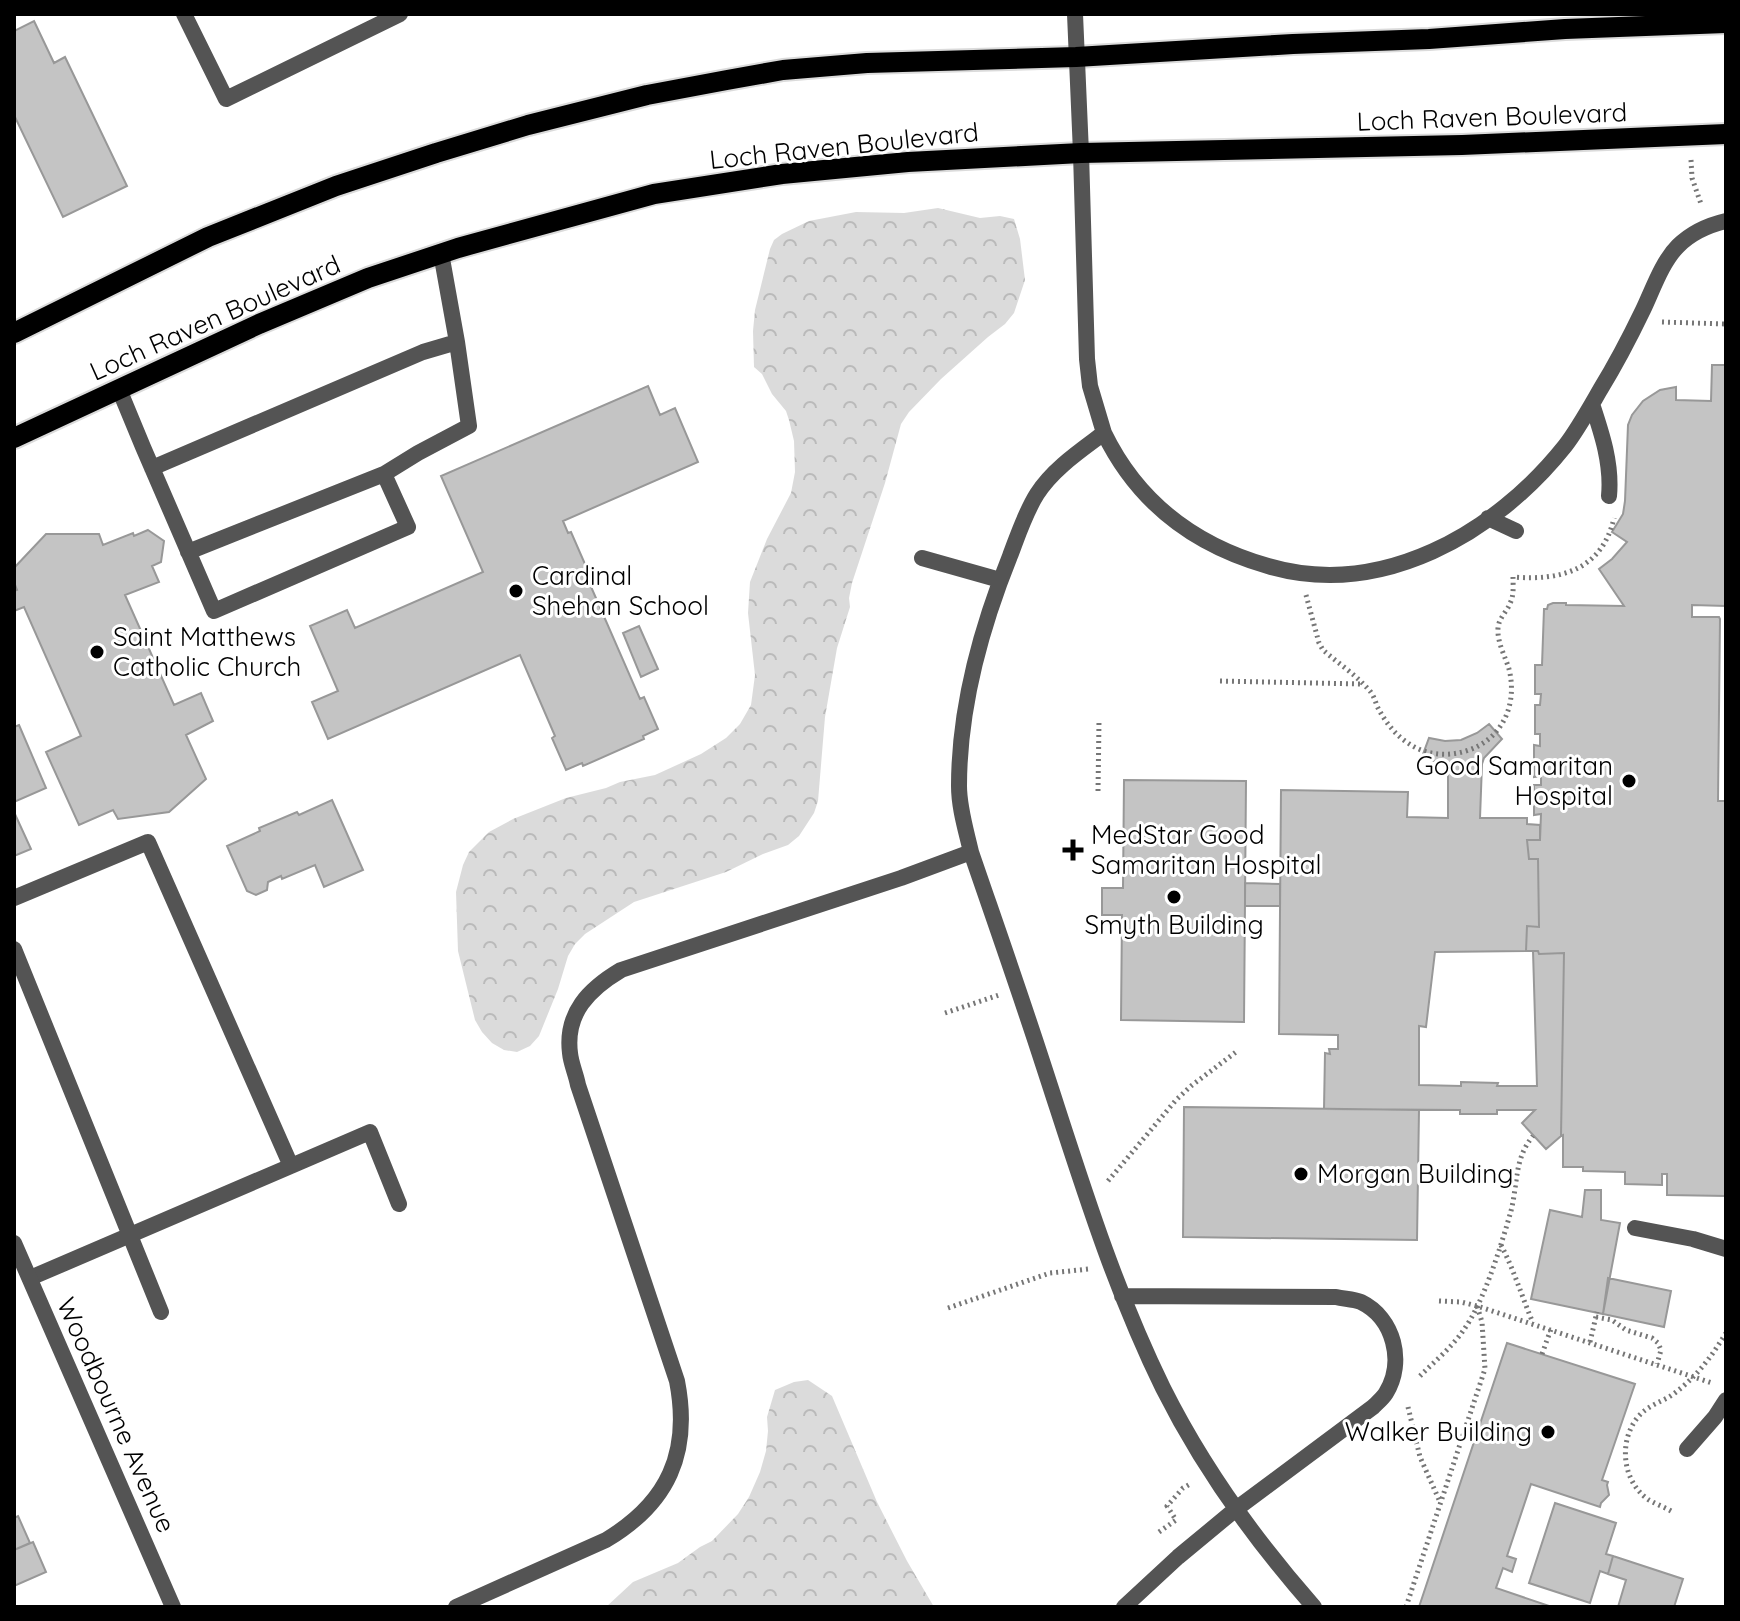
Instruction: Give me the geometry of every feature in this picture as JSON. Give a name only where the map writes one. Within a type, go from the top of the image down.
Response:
[{"type":"main road","points":[[14,333],[208,237],[336,186],[528,125],[647,95],[783,70],[867,63],[1076,57],[1565,29],[1726,23]]},
{"type":"main road","name":"Loch Raven Boulevard","points":[[14,438],[259,324],[368,278],[441,253],[654,194],[768,176],[908,162],[1081,153],[1462,145],[1726,134]]},
{"type":"street","points":[[184,14],[226,99],[400,14]]},
{"type":"street","points":[[1075,14],[1087,359],[1090,386],[1104,433],[1116,459],[1158,507],[1214,546],[1244,559],[1284,571],[1354,574],[1398,566],[1439,549],[1488,518],[1527,486],[1566,445],[1629,340],[1676,248],[1695,233],[1726,221]]},
{"type":"street","points":[[188,552],[384,474],[469,426],[441,253]]},
{"type":"street","points":[[152,468],[423,352],[457,342]]},
{"type":"street","points":[[119,389],[214,611],[408,527],[384,474]]},
{"type":"street","points":[[1592,404],[1605,443],[1613,501]]},
{"type":"street","points":[[1104,433],[1071,457],[1037,494],[1000,580],[973,675],[960,754],[959,789],[963,820],[1090,1213],[1122,1296],[1164,1390],[1197,1450],[1236,1509],[1314,1607]]},
{"type":"street","points":[[1488,518],[1516,531]]},
{"type":"street","points":[[922,558],[1000,580]]},
{"type":"street","points":[[14,898],[148,842],[291,1166]]},
{"type":"street","points":[[456,1607],[627,1528],[657,1498],[678,1452],[681,1402],[677,1381],[570,1053],[570,1031],[578,1008],[602,981],[621,970],[971,852]]},
{"type":"street","points":[[14,949],[161,1312]]},
{"type":"street","points":[[30,1278],[370,1132],[399,1204]]},
{"type":"street","points":[[1635,1228],[1726,1249]]},
{"type":"street","name":"Woodbourne Avenue","points":[[14,1243],[173,1607]]},
{"type":"street","points":[[1122,1296],[1336,1297],[1357,1301],[1373,1310],[1386,1324],[1394,1342],[1396,1360],[1386,1394],[1373,1407],[1236,1509],[1124,1607]]},
{"type":"street","points":[[1687,1449],[1726,1400]]},
{"type":"path","points":[[1691,158],[1692,178],[1703,209]]},
{"type":"path","points":[[1668,308],[1661,322],[1726,324]]},
{"type":"path","points":[[1306,594],[1323,650],[1372,692],[1386,721],[1397,735],[1424,752],[1457,754],[1476,748],[1497,732],[1511,704],[1512,686],[1498,636],[1498,625],[1512,600],[1513,577],[1548,578],[1567,574],[1597,556],[1607,540],[1613,501]]},
{"type":"path","points":[[1220,681],[1363,684]]},
{"type":"path","points":[[1098,791],[1099,721]]},
{"type":"path","points":[[945,1013],[999,995]]},
{"type":"path","points":[[1104,1185],[1176,1100],[1236,1052]]},
{"type":"path","points":[[1420,1376],[1464,1331],[1477,1306],[1514,1200],[1523,1148],[1533,1136]]},
{"type":"path","points":[[1501,1244],[1533,1323]]},
{"type":"path","points":[[948,1308],[1050,1273],[1092,1269]]},
{"type":"path","points":[[1439,1301],[1477,1306],[1713,1383]]},
{"type":"path","points":[[1406,1607],[1485,1369],[1482,1322],[1477,1306]]},
{"type":"path","points":[[1590,1342],[1596,1315],[1612,1320],[1626,1330],[1658,1343],[1661,1350],[1657,1364]]},
{"type":"path","points":[[1542,1354],[1551,1329]]},
{"type":"path","points":[[1671,1511],[1647,1499],[1634,1485],[1626,1466],[1625,1449],[1629,1432],[1638,1417],[1692,1378],[1713,1355],[1726,1333]]},
{"type":"path","points":[[1408,1407],[1420,1457],[1440,1503]]},
{"type":"path","points":[[1159,1532],[1176,1520],[1167,1506],[1183,1488],[1195,1481]]},
{"type":"green space","points":[[938,208],[980,218],[1000,216],[1014,219],[1025,280],[1014,313],[1005,324],[941,379],[901,424],[852,583],[850,607],[837,648],[814,813],[799,836],[788,845],[726,872],[634,902],[585,934],[568,956],[539,1036],[530,1046],[517,1052],[504,1050],[492,1043],[475,1020],[458,951],[456,892],[469,852],[489,832],[513,819],[566,798],[655,775],[701,754],[726,738],[740,724],[751,705],[755,675],[748,613],[750,582],[767,539],[791,493],[795,472],[794,441],[786,411],[754,367],[755,310],[774,240],[809,221],[856,212],[904,213]]},
{"type":"green space","points":[[808,1380],[832,1396],[877,1502],[934,1607],[606,1607],[633,1582],[678,1563],[712,1541],[738,1514],[760,1472],[766,1451],[767,1417],[775,1390]]},
{"type":"building","points":[[34,21],[54,63],[65,57],[127,186],[63,217],[14,115],[14,31]]},
{"type":"building","name":"Good Samaritan Hospital","points":[[1712,365],[1726,365],[1726,606],[1692,605],[1692,617],[1720,619],[1718,801],[1726,801],[1726,1196],[1667,1195],[1667,1174],[1662,1174],[1662,1185],[1625,1184],[1625,1172],[1563,1167],[1564,953],[1526,951],[1527,926],[1539,927],[1538,859],[1529,859],[1527,840],[1540,840],[1541,814],[1534,815],[1534,785],[1541,785],[1541,776],[1534,777],[1534,745],[1540,746],[1540,734],[1535,734],[1535,705],[1540,705],[1541,694],[1535,694],[1535,665],[1542,665],[1544,609],[1548,605],[1624,606],[1599,569],[1627,542],[1612,532],[1623,514],[1625,501],[1628,425],[1643,401],[1660,390],[1676,387],[1676,400],[1711,401]]},
{"type":"building","name":"Cardinal Shehan School","points":[[648,386],[660,415],[675,408],[698,462],[563,521],[588,571],[585,573],[640,699],[644,697],[658,729],[643,736],[644,739],[583,766],[582,763],[566,770],[552,738],[555,736],[520,655],[328,739],[312,702],[338,691],[310,626],[347,610],[355,628],[483,572],[441,476]]},
{"type":"building","name":"Saint Matthews Catholic Church","points":[[148,530],[164,541],[161,562],[152,566],[159,582],[125,595],[174,705],[201,693],[213,721],[186,735],[206,779],[169,812],[118,819],[113,810],[79,825],[46,752],[81,736],[24,607],[14,611],[14,591],[17,590],[14,568],[46,534],[99,534],[103,545]]},
{"type":"building","points":[[639,626],[658,669],[641,677],[623,633]]},
{"type":"building","points":[[1489,724],[1502,739],[1482,764],[1480,818],[1527,818],[1527,824],[1540,825],[1540,840],[1527,840],[1529,859],[1538,859],[1539,927],[1527,926],[1526,951],[1435,952],[1426,1027],[1419,1026],[1419,1085],[1461,1086],[1461,1082],[1537,1086],[1533,951],[1539,954],[1564,953],[1561,1136],[1546,1149],[1522,1123],[1535,1110],[1460,1114],[1460,1110],[1324,1109],[1325,1053],[1330,1054],[1329,1049],[1338,1049],[1338,1035],[1279,1034],[1281,790],[1408,792],[1407,817],[1448,818],[1448,770],[1443,764],[1422,757],[1429,738],[1461,740]]},
{"type":"building","points":[[19,725],[46,788],[14,802],[14,727]]},
{"type":"building","name":"Smyth Building","points":[[1124,780],[1246,781],[1244,1022],[1121,1020],[1122,915],[1102,915],[1102,888],[1123,888]]},
{"type":"building","points":[[332,800],[363,870],[324,887],[315,865],[268,882],[267,890],[256,895],[247,891],[227,846],[260,831],[259,828]]},
{"type":"building","points":[[14,812],[31,849],[14,856]]},
{"type":"building","points":[[1245,883],[1280,884],[1280,906],[1245,906]]},
{"type":"building","name":"Morgan Building","points":[[1184,1107],[1419,1110],[1417,1240],[1183,1237]]},
{"type":"building","points":[[1585,1190],[1601,1190],[1601,1220],[1620,1223],[1603,1314],[1531,1299],[1550,1210],[1582,1217]]},
{"type":"building","points":[[1608,1278],[1671,1291],[1664,1327],[1603,1314]]},
{"type":"building","name":"Walker Building","points":[[1507,1343],[1635,1384],[1602,1480],[1608,1482],[1609,1495],[1600,1507],[1531,1484],[1507,1556],[1516,1559],[1512,1572],[1503,1568],[1496,1588],[1552,1607],[1419,1607]]},
{"type":"building","points":[[1555,1503],[1616,1523],[1606,1554],[1613,1556],[1608,1574],[1600,1571],[1590,1603],[1529,1583]]},
{"type":"building","points":[[18,1516],[30,1543],[14,1550],[14,1518]]},
{"type":"building","points":[[33,1542],[46,1572],[14,1586],[14,1550]]},
{"type":"building","points":[[1613,1556],[1683,1579],[1674,1607],[1618,1607],[1626,1580],[1608,1574]]},
{"type":"place","name":"Cardinal Shehan School","points":[[516,591]]},
{"type":"place","name":"Saint Matthews Catholic Church","points":[[97,652]]},
{"type":"place","name":"Good Samaritan Hospital","points":[[1629,781]]},
{"type":"place","name":"MedStar Good Samaritan Hospital","points":[[1073,850]]},
{"type":"place","name":"Smyth Building","points":[[1174,897]]},
{"type":"place","name":"Morgan Building","points":[[1301,1174]]},
{"type":"place","name":"Walker Building","points":[[1548,1432]]}]
